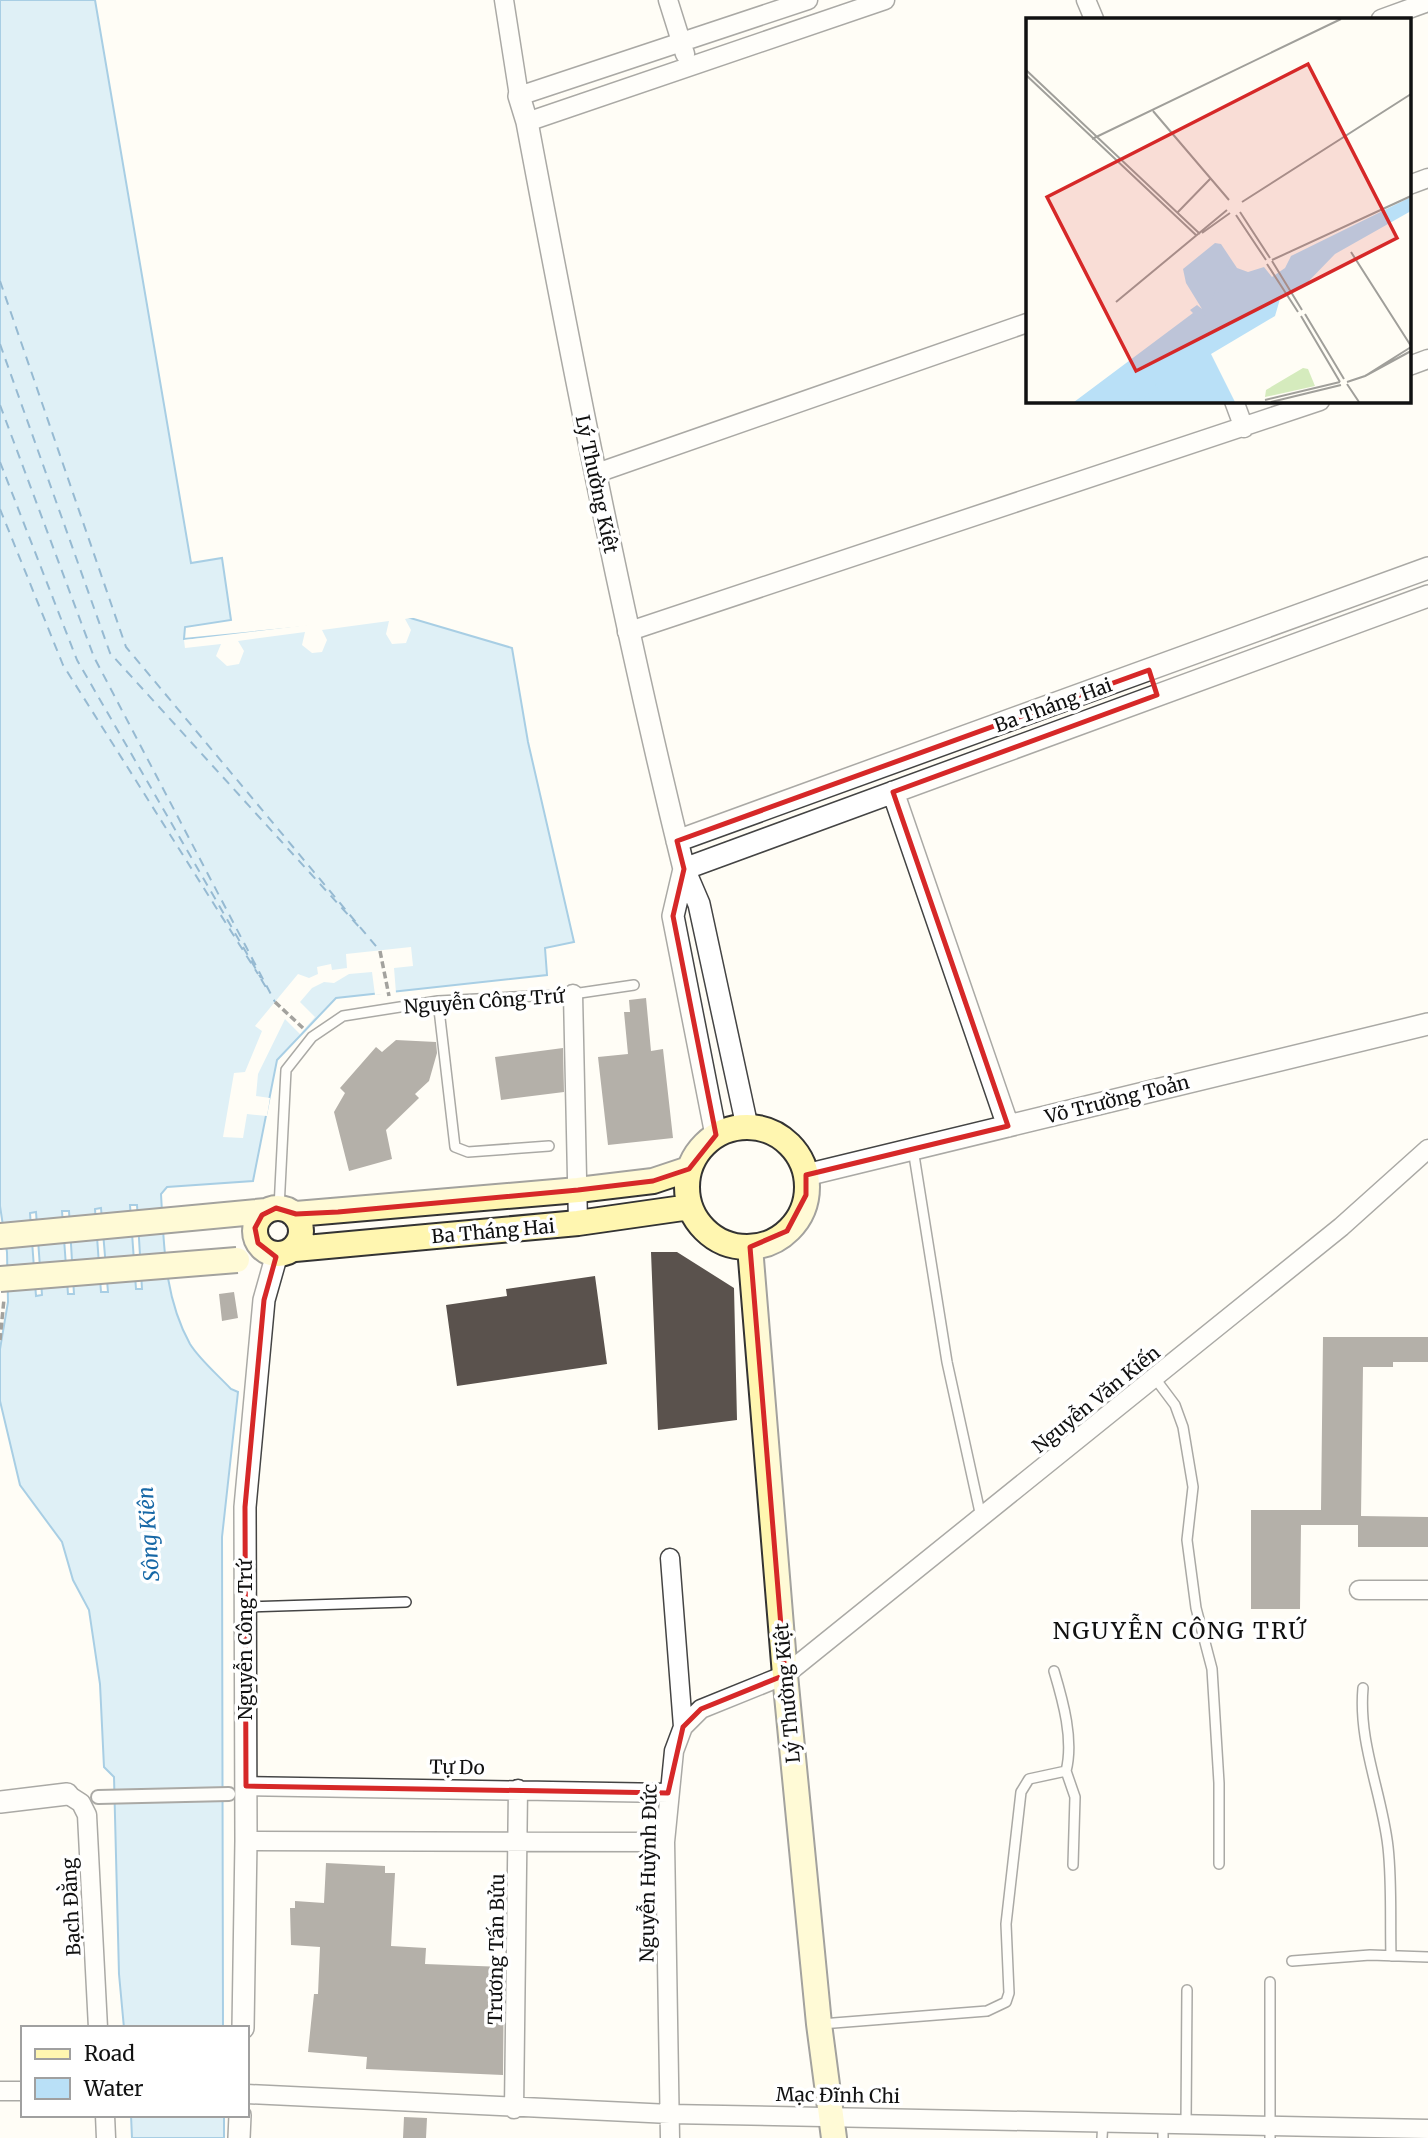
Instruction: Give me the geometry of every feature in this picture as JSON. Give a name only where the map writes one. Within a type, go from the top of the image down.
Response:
[{"type":"main road","points":[[747,1126],[768,1130],[785,1140],[799,1156],[806,1175],[806,1195],[793,1223],[770,1242],[750,1247],[731,1245],[713,1237],[699,1224],[690,1207],[687,1188],[689,1169],[695,1155],[716,1135],[747,1126]]},
{"type":"main road","name":"Ba Tháng Hai","points":[[0,1236],[280,1211],[578,1190],[653,1181],[689,1169]]},
{"type":"main road","name":"Ba Tháng Hai","points":[[2,1285],[280,1252],[578,1223],[690,1207]]},
{"type":"main road","points":[[280,1211],[301,1230],[280,1252],[255,1236],[258,1220],[280,1211]]},
{"type":"main road","name":"Lý Thường Kiệt","points":[[750,1247],[785,1675],[819,2024],[833,2127]]},
{"type":"street","points":[[504,0],[519,96],[808,0]]},
{"type":"street","points":[[668,0],[679,44],[692,66]]},
{"type":"street","points":[[527,122],[885,0]]},
{"type":"street","points":[[1086,0],[1094,18]]},
{"type":"street","points":[[1384,18],[1428,2]]},
{"type":"street","name":"Lý Thường Kiệt","points":[[519,96],[527,122],[627,632],[684,869],[699,904],[747,1126]]},
{"type":"street","points":[[1410,185],[1428,178]]},
{"type":"street","points":[[597,473],[1026,323]]},
{"type":"street","points":[[1410,366],[1428,359]]},
{"type":"street","points":[[1234,402],[1244,428]]},
{"type":"street","points":[[627,632],[1317,402]]},
{"type":"street","name":"Ba Tháng Hai","points":[[677,841],[1428,568]]},
{"type":"street","name":"Ba Tháng Hai","points":[[684,869],[1428,596]]},
{"type":"street","points":[[1149,670],[1157,695]]},
{"type":"street","points":[[892,792],[1008,1126]]},
{"type":"street","points":[[684,869],[673,916],[716,1135]]},
{"type":"street","points":[[573,994],[578,1223]]},
{"type":"street","name":"Võ Trường Toản","points":[[806,1175],[1428,1024]]},
{"type":"street","name":"Nguyễn Văn Kiến","points":[[785,1675],[982,1519],[1341,1227],[1428,1149]]},
{"type":"street","name":"Nguyễn Công Trứ","points":[[243,2026],[246,1842],[237,1790],[245,1607],[246,1493],[264,1300],[280,1252]]},
{"type":"street","points":[[670,1558],[683,1727]]},
{"type":"street","points":[[1359,1590],[1428,1590]]},
{"type":"street","points":[[683,1727],[701,1709],[785,1675]]},
{"type":"street","name":"Nguyễn Huỳnh Đức","points":[[670,2138],[665,1842],[674,1751],[683,1727]]},
{"type":"street","name":"Tự Do","points":[[237,1790],[518,1789],[668,1793]]},
{"type":"street","name":"Trương Tấn Bửu","points":[[514,2109],[518,1789]]},
{"type":"street","points":[[98,1797],[237,1790]]},
{"type":"street","points":[[0,1802],[67,1794]]},
{"type":"street","name":"Bạch Đằng","points":[[67,1794],[81,1803],[87,1815],[98,2026]]},
{"type":"street","points":[[246,1842],[665,1842]]},
{"type":"street","points":[[0,2091],[21,2091]]},
{"type":"street","name":"Mạc Đĩnh Chi","points":[[248,2094],[670,2115],[833,2127],[1163,2130],[1186,2123],[1270,2132],[1428,2129]]},
{"type":"street","points":[[105,2117],[106,2138]]},
{"type":"street","points":[[239,2138],[240,2117]]},
{"type":"lane","name":"Nguyễn Công Trứ","points":[[280,1211],[286,1070],[312,1037],[343,1016],[438,1001],[573,994],[634,985]]},
{"type":"lane","points":[[438,1001],[455,1146],[468,1152],[549,1146]]},
{"type":"lane","points":[[913,1149],[947,1362],[982,1519]]},
{"type":"lane","points":[[1154,1377],[1175,1405],[1183,1426],[1193,1487],[1187,1540],[1196,1608],[1212,1669],[1219,1864]]},
{"type":"lane","points":[[245,1607],[406,1602]]},
{"type":"lane","points":[[1054,1671],[1067,1733],[1066,1772],[1075,1797],[1073,1866]]},
{"type":"lane","points":[[1363,1688],[1361,1708],[1366,1750],[1388,1846],[1391,1956]]},
{"type":"lane","points":[[819,2024],[987,2011],[1006,2002],[1009,1993],[1006,1924],[1021,1792],[1029,1779],[1066,1772]]},
{"type":"lane","points":[[1292,1961],[1428,1957]]},
{"type":"lane","points":[[1270,1982],[1270,2132]]},
{"type":"lane","points":[[1186,2123],[1187,1990]]},
{"type":"path","points":[[380,951],[392,1008]]},
{"type":"path","points":[[275,1002],[304,1029]]},
{"type":"path","points":[[0,1340],[5,1321],[2,1285]]},
{"type":"highlighted area","points":[[1149,670],[1157,695],[893,792],[1008,1126],[806,1175],[806,1195],[787,1231],[750,1247],[785,1675],[701,1709],[683,1727],[668,1793],[246,1786],[245,1507],[264,1300],[276,1257],[258,1243],[255,1228],[262,1215],[276,1208],[296,1214],[338,1212],[578,1190],[653,1181],[689,1169],[716,1135],[673,916],[684,869],[677,841]]},
{"type":"water","name":"Sông Kiên","points":[[0,0],[95,0],[191,563],[222,558],[231,620],[185,627],[184,639],[407,617],[512,648],[528,742],[574,942],[545,948],[547,975],[336,998],[277,1060],[253,1181],[167,1187],[161,1194],[167,1271],[181,1326],[199,1356],[231,1389],[238,1392],[222,1537],[223,2026],[124,2026],[119,1974],[114,1777],[104,1767],[100,1684],[89,1610],[73,1580],[62,1542],[20,1485],[0,1401],[0,1349],[8,1302],[7,1252],[0,1206]],"holes":[[[130,1205],[137,1205],[142,1289],[136,1289]],[[101,1208],[108,1292],[101,1292],[95,1209]],[[62,1211],[69,1211],[74,1294],[68,1294]],[[36,1212],[42,1295],[36,1296],[30,1213]]]},
{"type":"water","points":[[131,2117],[224,2117],[224,2138],[132,2138]]},
{"type":"pier","points":[[407,613],[419,617],[405,619],[411,630],[406,643],[392,644],[386,634],[389,621],[322,630],[327,640],[322,652],[312,653],[302,645],[305,632],[238,641],[244,651],[239,664],[227,666],[216,656],[221,644],[185,648],[184,640]]},
{"type":"pier","points":[[411,947],[413,966],[394,968],[396,993],[375,995],[372,972],[349,974],[334,983],[324,982],[312,988],[300,1002],[315,1017],[300,1034],[285,1019],[258,1074],[256,1096],[270,1098],[267,1116],[247,1114],[243,1138],[223,1137],[234,1073],[245,1072],[262,1031],[255,1026],[298,974],[309,978],[318,974],[317,967],[331,964],[332,970],[347,968],[346,954]]},
{"type":"building","points":[[646,998],[651,1051],[663,1049],[673,1138],[608,1145],[598,1057],[628,1054],[624,1012],[630,1012],[629,1000]]},
{"type":"building","points":[[396,1040],[436,1042],[437,1053],[429,1081],[415,1094],[419,1098],[386,1130],[392,1159],[349,1171],[334,1112],[345,1093],[340,1088],[376,1047],[382,1052]]},
{"type":"building","points":[[563,1048],[564,1092],[501,1100],[495,1057]]},
{"type":"building","points":[[651,1252],[677,1252],[734,1288],[737,1420],[658,1430]]},
{"type":"building","points":[[595,1276],[607,1364],[457,1386],[446,1305],[507,1296],[506,1289]]},
{"type":"building","points":[[234,1292],[238,1318],[222,1321],[219,1294]]},
{"type":"building","points":[[1323,1337],[1428,1337],[1428,1362],[1393,1362],[1393,1367],[1363,1367],[1361,1516],[1428,1517],[1428,1547],[1358,1547],[1358,1525],[1301,1525],[1300,1609],[1251,1609],[1251,1510],[1321,1510]]},
{"type":"building","points":[[326,1863],[385,1866],[385,1873],[395,1873],[391,1946],[426,1948],[425,1964],[504,1967],[503,2075],[366,2069],[367,2057],[308,2052],[314,1994],[318,1994],[320,1947],[291,1945],[290,1908],[295,1908],[295,1901],[324,1903]]},
{"type":"building","points":[[404,2117],[427,2118],[426,2138],[403,2138]]},
{"type":"ferry route","points":[[0,281],[126,647],[380,951]]},
{"type":"ferry route","points":[[0,344],[110,653],[361,929]]},
{"type":"ferry route","points":[[0,405],[94,657],[275,1002]]},
{"type":"ferry route","points":[[0,462],[77,660],[261,978]]},
{"type":"ferry route","points":[[0,509],[63,665],[258,974]]},
{"type":"ferry route","points":[[261,979],[267,989]]},
{"type":"district","name":"NGUYỄN CÔNG TRỨ","points":[[1180,1631]]}]
